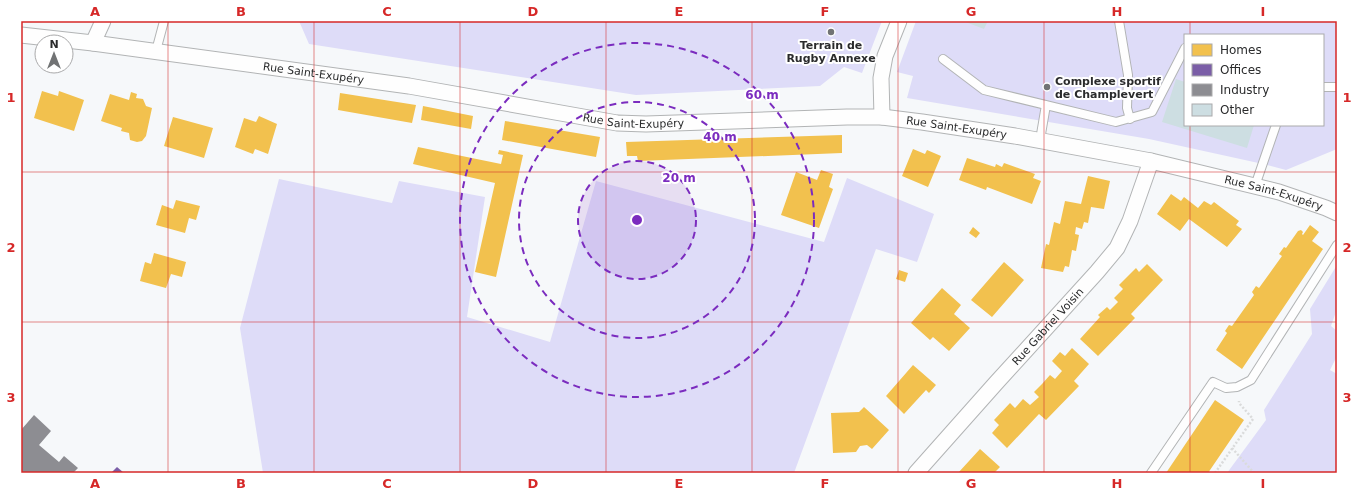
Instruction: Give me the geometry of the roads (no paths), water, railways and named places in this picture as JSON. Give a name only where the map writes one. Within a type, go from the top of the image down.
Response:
[{"type":"street","points":[[93,42],[103,21]]},
{"type":"street","points":[[882,117],[881,78],[885,56],[899,21]]},
{"type":"street","name":"Rue Saint-Exupéry","points":[[21,35],[93,42],[409,86],[617,123],[646,124],[847,117],[882,117],[922,122],[1040,140],[1151,161],[1286,194],[1337,213]]},
{"type":"street","name":"Rue Gabriel Voisin","points":[[916,473],[1117,248],[1130,220],[1151,161]]},
{"type":"lane","points":[[156,51],[164,21]]},
{"type":"lane","points":[[1119,21],[1128,75],[1127,108],[1130,119]]},
{"type":"lane","points":[[943,59],[984,90],[1116,122],[1152,112],[1184,50]]},
{"type":"lane","points":[[1324,87],[1337,87]]},
{"type":"lane","points":[[1040,140],[1046,105]]},
{"type":"lane","points":[[1255,186],[1276,126]]},
{"type":"lane","points":[[1151,473],[1213,382],[1226,388],[1237,387],[1251,380],[1337,245]]},
{"type":"place","name":"Terrain de Rugby Annexe","points":[[831,32]]},
{"type":"place","name":"Complexe sportif de Champlevert","points":[[1047,87]]}]
